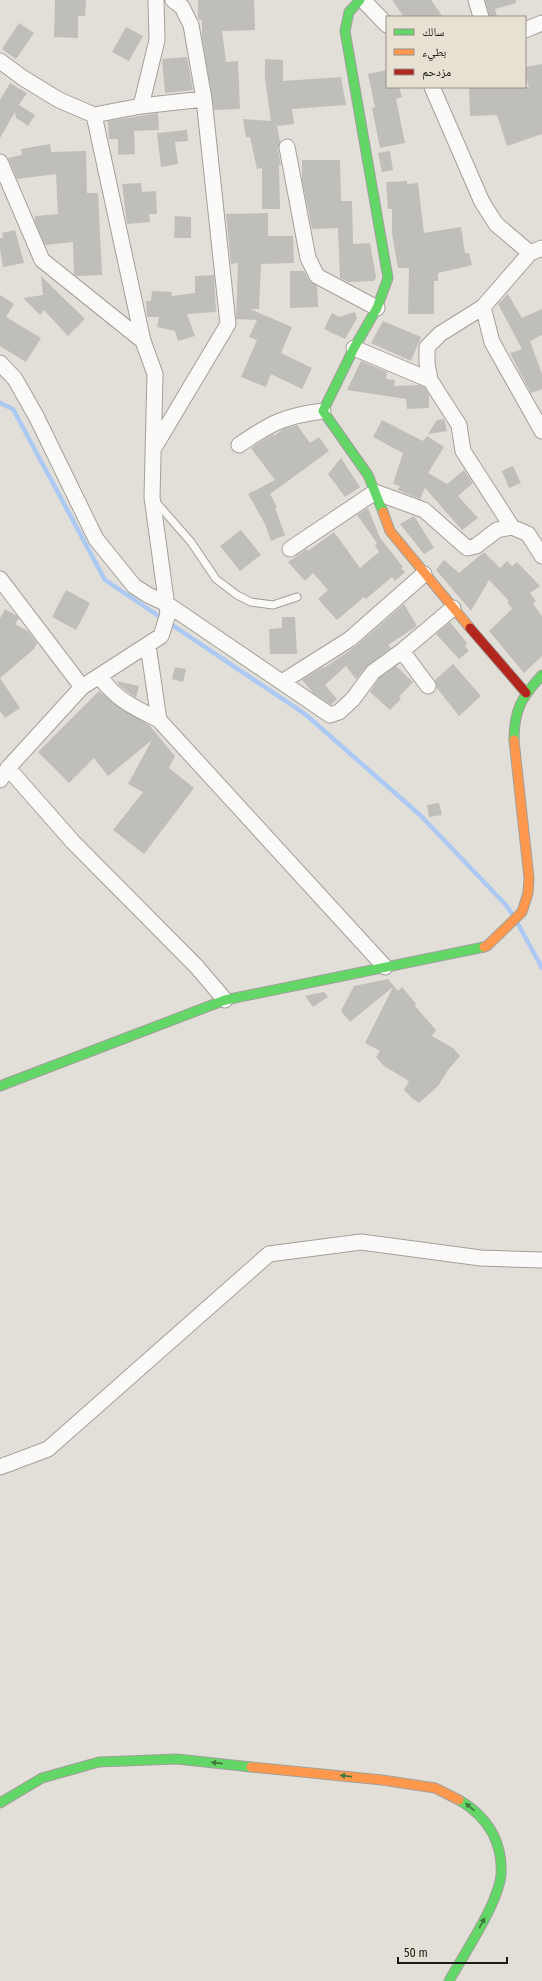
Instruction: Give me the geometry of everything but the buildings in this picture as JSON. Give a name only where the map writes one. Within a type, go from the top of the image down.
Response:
[{"type":"main road","points":[[362,0],[349,12],[345,31],[388,278],[377,308],[354,348],[323,411],[368,475],[390,531],[424,574],[526,693]]},
{"type":"main road","points":[[0,1086],[225,1000],[488,946],[522,912],[528,892],[529,878],[514,751],[514,725],[519,704],[526,693],[542,675]]},
{"type":"main road","points":[[0,1803],[42,1778],[98,1762],[177,1758],[382,1780],[435,1788],[468,1804],[488,1823],[499,1846],[501,1875],[493,1903],[449,1981]]},
{"type":"street","points":[[141,106],[157,40],[156,0]]},
{"type":"street","points":[[154,448],[228,324],[204,99],[190,20],[182,7],[173,0]]},
{"type":"street","points":[[362,0],[386,24]]},
{"type":"street","points":[[476,0],[481,16]]},
{"type":"street","points":[[526,30],[542,24]]},
{"type":"street","points":[[0,61],[23,78],[59,100],[94,115],[141,106],[204,99]]},
{"type":"street","points":[[432,88],[482,202],[496,224],[536,251],[483,306],[440,334],[427,347],[426,363],[430,380],[459,425],[463,451],[512,528]]},
{"type":"street","points":[[94,115],[143,341],[155,374],[152,497],[168,609],[161,636],[82,687],[4,774],[198,967],[225,1000]]},
{"type":"street","points":[[287,147],[308,258],[317,276],[377,308]]},
{"type":"street","points":[[0,162],[7,199],[42,260],[143,341]]},
{"type":"street","points":[[483,306],[492,342],[542,431]]},
{"type":"street","points":[[354,348],[430,380]]},
{"type":"street","points":[[0,363],[15,379],[36,416],[96,539],[134,586],[330,715],[339,712],[353,699],[373,672],[402,651],[453,608]]},
{"type":"street","points":[[239,445],[266,426],[290,416],[323,411]]},
{"type":"street","points":[[290,549],[375,492],[424,510],[467,548],[476,546],[498,530],[512,528],[528,534],[542,556]]},
{"type":"street","points":[[282,682],[350,639],[424,574]]},
{"type":"street","points":[[0,579],[82,687]]},
{"type":"street","points":[[148,645],[159,720]]},
{"type":"street","points":[[402,651],[428,686]]},
{"type":"street","points":[[99,676],[110,691],[159,720],[385,967]]},
{"type":"street","points":[[0,1467],[48,1449],[269,1254],[361,1242],[481,1258],[542,1260]]},
{"type":"lane","points":[[152,497],[191,542],[216,579],[237,595],[251,602],[273,605],[297,596]]},
{"type":"waterway","points":[[0,403],[13,409],[105,580],[305,714],[420,815],[506,905],[512,914]]},
{"type":"waterway","points":[[518,924],[542,968]]},
{"type":"traffic: fast","points":[[360,0],[349,12],[345,31],[388,278],[377,308],[354,348],[323,411],[368,475],[383,512]]},
{"type":"traffic: fast","points":[[514,740],[514,729],[520,704],[529,690],[542,675]]},
{"type":"traffic: fast","points":[[0,1086],[225,1000],[484,947]]},
{"type":"traffic: fast","points":[[0,1803],[42,1778],[99,1762],[177,1759],[251,1767]]},
{"type":"traffic: fast","points":[[449,1981],[494,1900],[499,1887],[501,1875],[500,1854],[493,1834],[478,1814],[459,1800]]},
{"type":"traffic: slow","points":[[383,512],[390,531],[470,628]]},
{"type":"traffic: slow","points":[[484,947],[487,946],[522,912],[528,893],[529,878],[514,740]]},
{"type":"traffic: slow","points":[[251,1767],[382,1780],[435,1788],[459,1800]]},
{"type":"traffic: jam","points":[[470,628],[526,693]]}]
